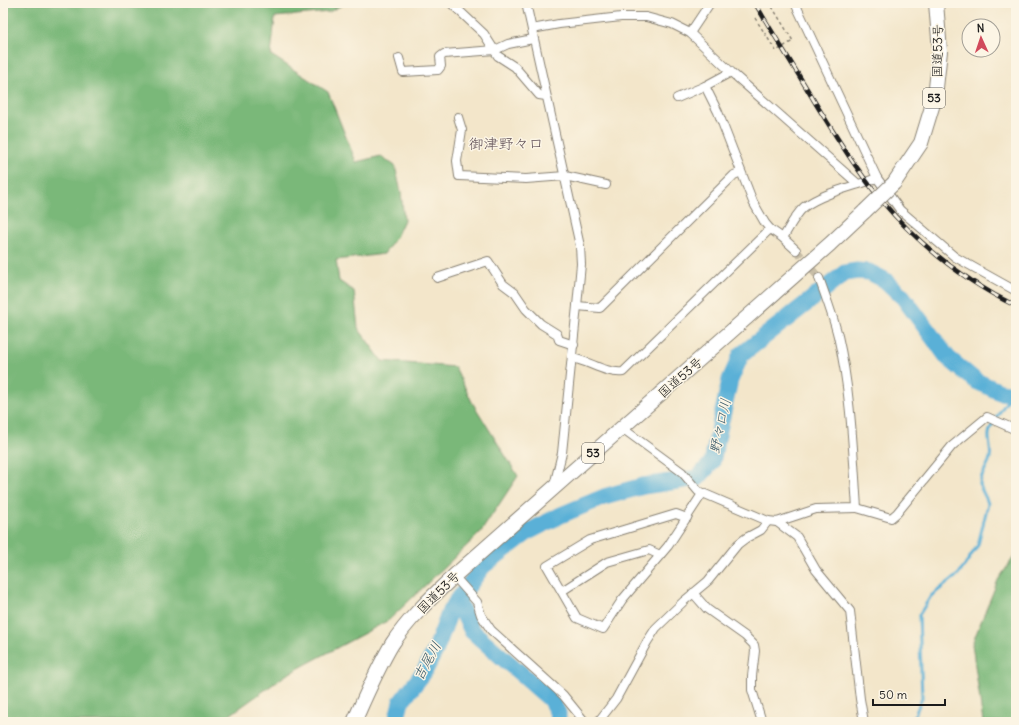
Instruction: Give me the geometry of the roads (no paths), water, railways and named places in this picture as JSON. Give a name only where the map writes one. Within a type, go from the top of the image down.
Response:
[{"type":"highway","name":"国道53号","points":[[354,722],[371,682],[393,644],[420,609],[457,580],[554,487],[830,244],[894,183],[921,143],[935,97],[940,51],[936,3]]},
{"type":"street","points":[[451,3],[484,34],[498,56],[515,67],[539,94],[546,96]]},
{"type":"street","points":[[526,3],[580,246],[581,264],[574,345],[562,453],[554,487]]},
{"type":"street","points":[[690,33],[710,3]]},
{"type":"street","points":[[795,3],[877,178],[900,210],[955,257],[1016,291]]},
{"type":"street","points":[[532,29],[621,17],[646,17],[672,24],[690,33],[731,72],[858,184]]},
{"type":"street","points":[[399,58],[403,72],[438,70],[441,66],[440,57],[444,54],[495,50],[508,44],[534,38]]},
{"type":"street","points":[[677,98],[705,86],[731,72]]},
{"type":"street","points":[[705,86],[718,112],[753,202],[764,223],[796,250]]},
{"type":"street","points":[[458,117],[462,130],[457,161],[459,176],[526,178],[565,176],[606,185]]},
{"type":"street","points":[[577,306],[600,308],[734,175],[741,172]]},
{"type":"street","points":[[783,238],[793,221],[804,207],[821,198],[877,178]]},
{"type":"street","points":[[572,358],[581,359],[615,373],[623,372],[770,229]]},
{"type":"street","points":[[437,278],[488,261],[503,284],[515,293],[526,309],[541,324],[557,334],[559,340],[574,345]]},
{"type":"street","points":[[820,280],[838,335],[850,408],[857,508]]},
{"type":"street","points":[[622,428],[682,472],[700,492],[768,522],[777,522],[816,510],[857,508],[891,518],[897,514],[952,446],[987,417],[1016,430]]},
{"type":"street","points":[[687,518],[676,514],[590,540],[547,566],[577,618],[603,629],[622,600],[660,555],[687,518],[700,492]]},
{"type":"street","points":[[598,722],[616,699],[646,642],[656,628],[708,581],[738,544],[761,530],[768,522]]},
{"type":"street","points":[[777,522],[796,538],[816,570],[850,611],[860,700],[864,722]]},
{"type":"street","points":[[562,592],[607,562],[649,550],[660,555]]},
{"type":"street","points":[[457,580],[477,602],[484,620],[492,630],[564,695],[585,722]]},
{"type":"street","points":[[693,594],[707,609],[745,636],[754,645],[752,690],[762,722]]},
{"type":"waterway","name":"野々口川","points":[[396,722],[401,702],[424,672],[436,649],[450,611],[483,566],[528,532],[561,515],[604,497],[643,486],[698,478],[712,462],[730,380],[741,355],[845,273],[857,271],[869,272],[885,280],[903,297],[948,358],[976,381],[1000,392],[1016,394]]},
{"type":"waterway","points":[[912,722],[922,698],[919,615],[931,596],[959,574],[978,545],[988,504],[980,484],[981,477],[990,458],[991,452],[989,434],[995,419],[1012,394]]},
{"type":"waterway","name":"野々口川","points":[[457,600],[472,631],[550,699],[558,713],[558,722]]},
{"type":"tunnel","points":[[796,250],[819,278]]},
{"type":"railway","points":[[755,3],[843,148],[873,190],[895,216],[922,243],[951,267],[983,288],[1016,306]]},
{"type":"district","name":"御津野々口","points":[[506,144]]},
{"type":"water label","name":"吉尾川","points":[[427,661]]}]
